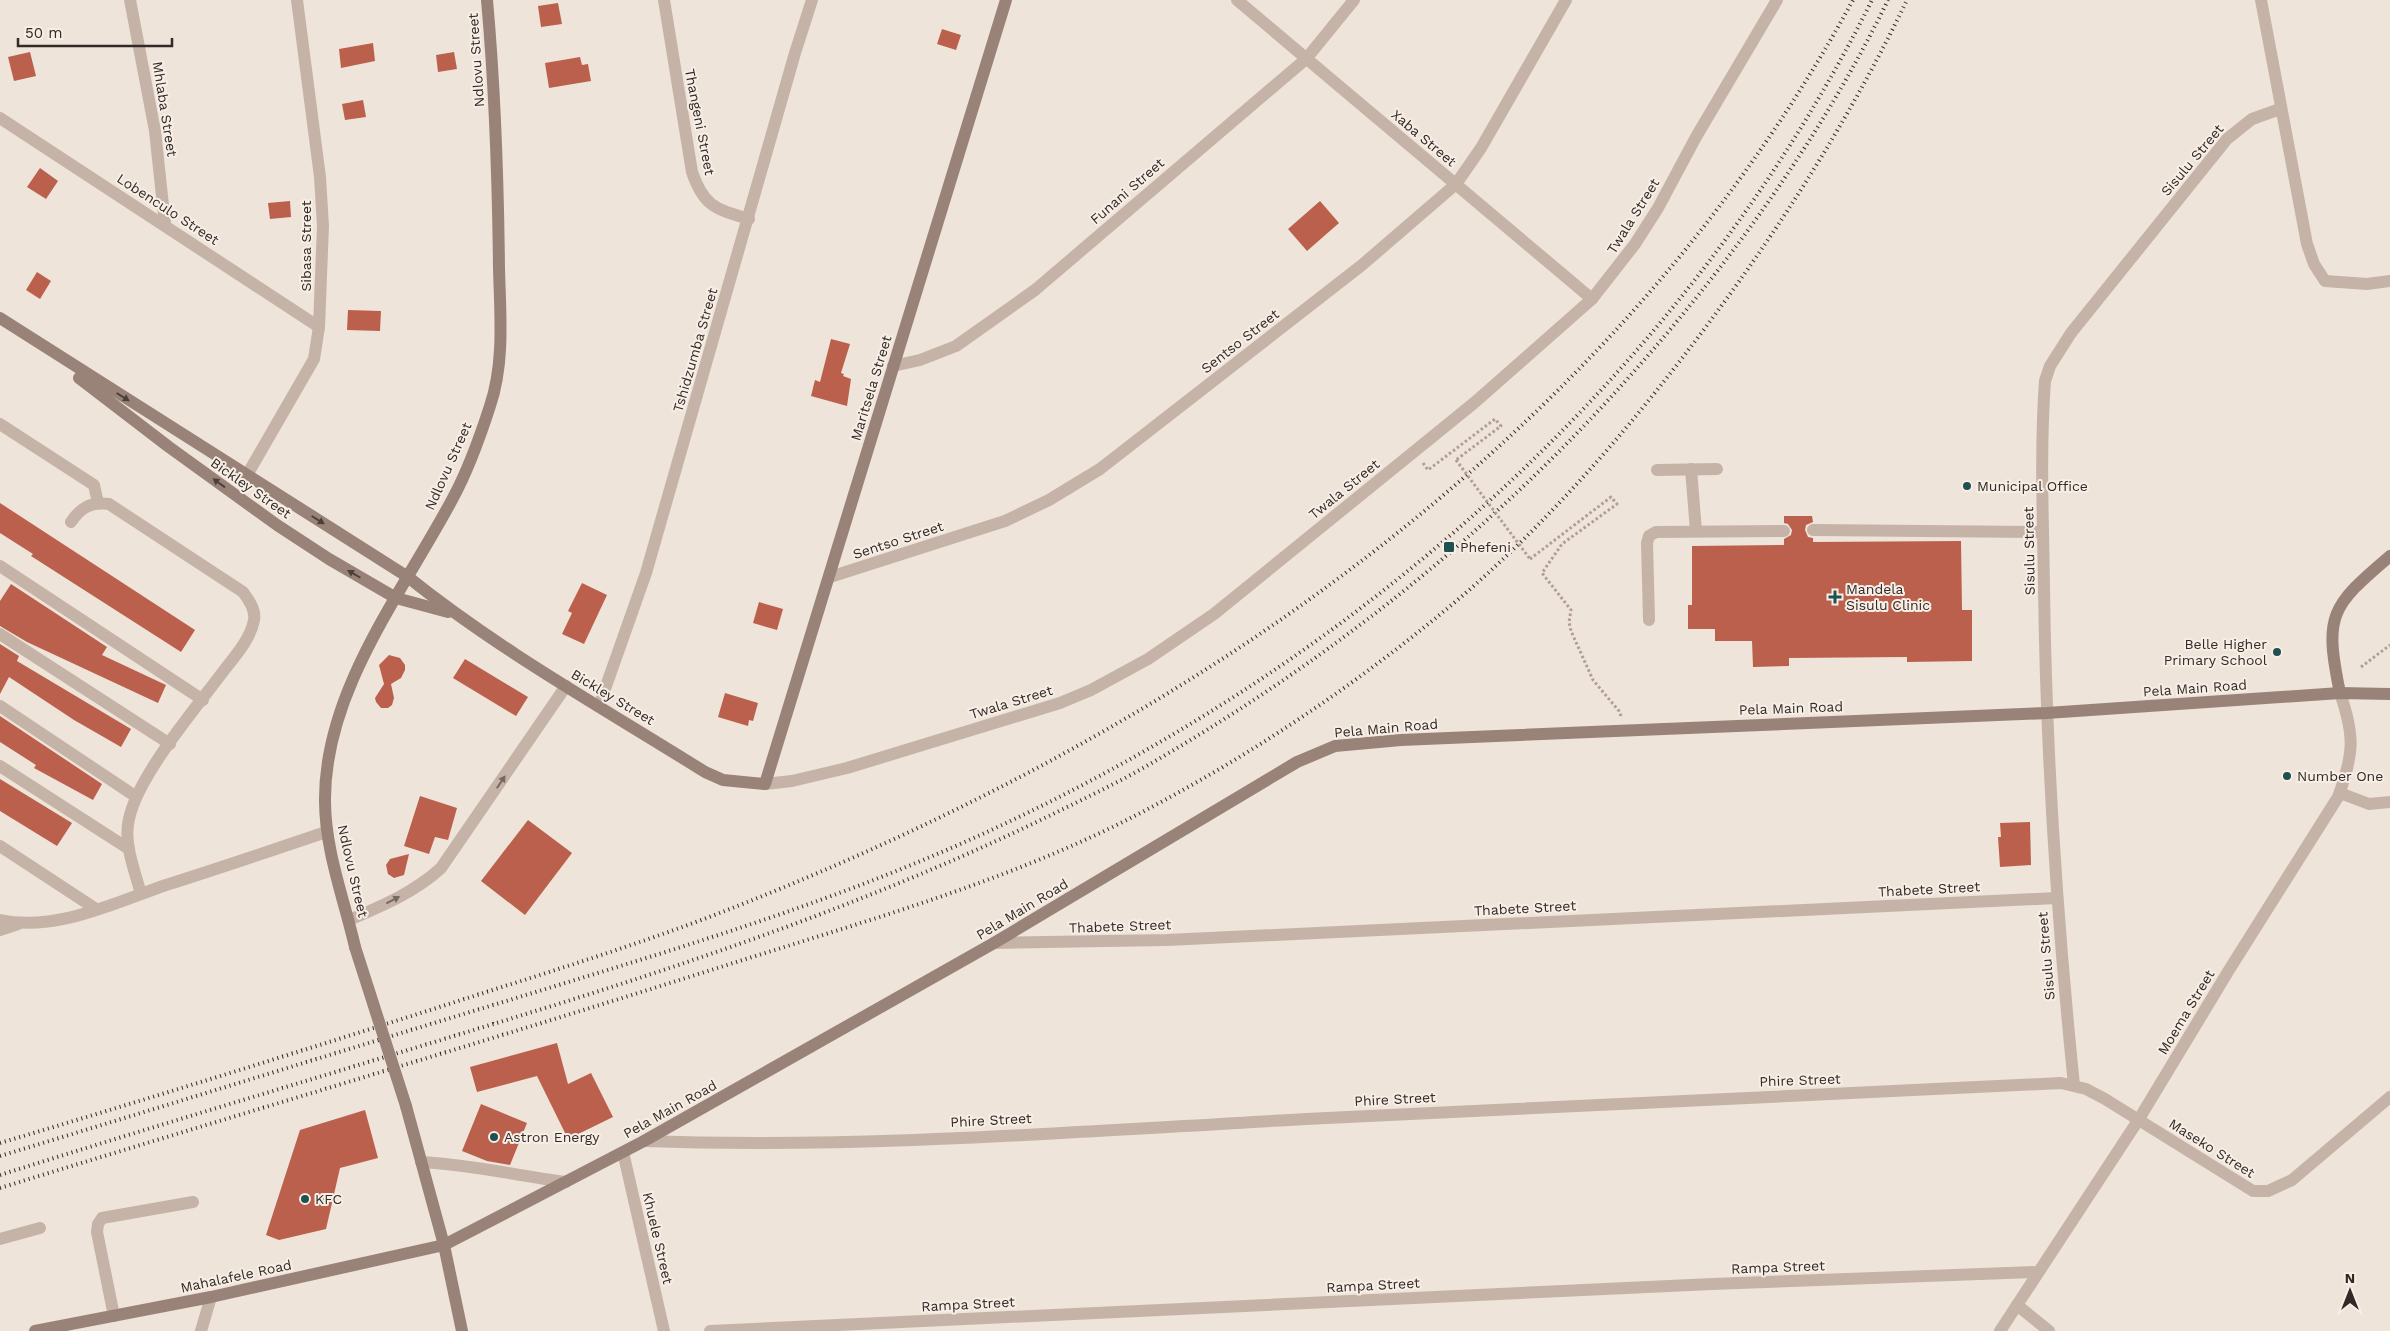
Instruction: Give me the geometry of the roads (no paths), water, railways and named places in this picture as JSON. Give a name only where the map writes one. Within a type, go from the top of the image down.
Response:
[{"type":"street","name":"Mhlaba Street","points":[[130,0],[155,131],[165,224]]},
{"type":"street","name":"Sibasa Street","points":[[247,475],[314,359],[319,327],[323,226],[320,177],[296,0]]},
{"type":"street","name":"Ndlovu Street","points":[[462,1331],[444,1244],[406,1106],[355,947],[326,832],[324,800],[335,725],[351,684],[396,598],[454,496],[491,404],[500,350],[496,117],[487,0]]},
{"type":"street","name":"Thangeni Street","points":[[664,0],[692,172],[698,190],[708,202],[719,210],[748,219]]},
{"type":"street","name":"Tshidzumba Street","points":[[599,706],[646,573],[795,53],[812,0]]},
{"type":"street","name":"Maritsela Street","points":[[765,784],[1006,0]]},
{"type":"street","name":"Xaba Street","points":[[1237,0],[1592,299]]},
{"type":"street","name":"Funani Street","points":[[893,366],[920,360],[956,346],[1035,290],[1306,59],[1354,0]]},
{"type":"street","name":"Sentso Street","points":[[830,577],[1005,521],[1049,500],[1100,469],[1362,265],[1456,184],[1481,148],[1566,0]]},
{"type":"street","name":"Twala Street","points":[[765,784],[792,781],[847,768],[1052,706],[1092,690],[1148,660],[1214,614],[1474,403],[1592,299],[1635,244],[1658,208],[1696,137],[1778,0]]},
{"type":"street","points":[[2261,0],[2280,109],[2307,244],[2314,264],[2325,281],[2367,284],[2390,281]]},
{"type":"street","name":"Sisulu Street","points":[[2074,1085],[2056,898],[2047,713],[2043,532],[2043,410],[2045,381],[2050,366],[2071,333],[2228,139],[2252,119],[2280,109]]},
{"type":"street","name":"Lobenculo Street","points":[[0,118],[165,224],[319,327]]},
{"type":"street","name":"Bickley Street","points":[[0,318],[408,577],[453,613],[705,772],[723,780],[765,784]]},
{"type":"street","name":"Bickley Street","points":[[52,352],[88,385],[262,514],[329,559],[396,598],[453,613]]},
{"type":"street","points":[[0,424],[94,486],[98,502]]},
{"type":"street","points":[[1691,469],[1696,531]]},
{"type":"street","points":[[1657,470],[1717,469]]},
{"type":"street","points":[[71,522],[78,512],[90,504],[98,502],[115,507],[243,592],[251,604],[254,619],[249,634],[170,744],[136,796],[128,821],[129,849],[141,894]]},
{"type":"street","points":[[1813,530],[2043,532]]},
{"type":"street","points":[[1649,620],[1646,543],[1649,536],[1656,532],[1784,531]]},
{"type":"street","points":[[2340,693],[2332,648],[2332,629],[2337,612],[2355,586],[2390,556]]},
{"type":"street","points":[[0,566],[203,700]]},
{"type":"street","points":[[0,634],[170,744]]},
{"type":"street","points":[[349,920],[404,895],[426,882],[441,868],[566,686]]},
{"type":"street","name":"Pela Main Road","points":[[444,1244],[644,1141],[994,943],[1297,762],[1335,746],[1401,740],[2047,713],[2340,693],[2390,694]]},
{"type":"street","name":"Moema Street","points":[[2000,1331],[2139,1119],[2340,792],[2348,771],[2352,751],[2350,721],[2340,693]]},
{"type":"street","points":[[0,706],[136,796]]},
{"type":"street","points":[[0,766],[129,849]]},
{"type":"street","points":[[2340,792],[2369,804],[2390,802]]},
{"type":"street","points":[[0,930],[18,924],[52,921],[96,910],[326,832]]},
{"type":"street","points":[[0,846],[96,910]]},
{"type":"street","name":"Thabete Street","points":[[994,943],[1167,940],[2056,898]]},
{"type":"street","points":[[0,920],[18,924]]},
{"type":"street","name":"Phire Street","points":[[644,1141],[743,1145],[927,1138],[1590,1104],[2061,1084],[2074,1085],[2092,1092],[2139,1119]]},
{"type":"street","name":"Maseko Street","points":[[2139,1119],[2253,1191],[2268,1191],[2292,1180],[2390,1097]]},
{"type":"street","name":"Khuele Street","points":[[623,1152],[664,1331]]},
{"type":"street","points":[[421,1162],[460,1164],[491,1172],[566,1182]]},
{"type":"street","points":[[114,1316],[97,1232],[98,1224],[102,1218],[193,1202]]},
{"type":"street","points":[[0,1240],[40,1228]]},
{"type":"street","name":"Mahalafele Road","points":[[34,1331],[211,1297],[444,1244]]},
{"type":"street","name":"Rampa Street","points":[[710,1331],[1702,1285],[2037,1272]]},
{"type":"street","points":[[201,1331],[211,1297]]},
{"type":"street","points":[[2017,1305],[2049,1331]]},
{"type":"railway","points":[[0,1143],[283,1057],[632,945],[740,905],[908,833],[1071,749],[1228,655],[1377,549],[1516,431],[1643,300],[1756,157],[1853,0]]},
{"type":"railway","points":[[0,1156],[675,949],[790,911],[958,845],[1100,776],[1237,695],[1367,603],[1488,502],[1601,390],[1703,269],[1794,139],[1872,0]]},
{"type":"railway","points":[[0,1175],[608,988],[805,920],[933,869],[1059,811],[1137,771],[1224,719],[1284,680],[1400,594],[1509,500],[1561,450],[1611,397],[1690,305],[1728,258],[1764,208],[1830,106],[1888,0]]},
{"type":"railway","points":[[0,1188],[548,1021],[943,896],[995,877],[1098,834],[1191,786],[1233,761],[1354,681],[1431,622],[1504,558],[1572,489],[1604,453],[1696,340],[1751,265],[1823,155],[1867,78],[1907,0]]},
{"type":"place","name":"Municipal Office","points":[[1967,486]]},
{"type":"place","name":"Phefeni","points":[[1449,547]]},
{"type":"place","name":"Mandela Sisulu Clinic","points":[[1835,597]]},
{"type":"place","name":"Belle Higher Primary School","points":[[2277,652]]},
{"type":"place","name":"Number One","points":[[2287,776]]},
{"type":"place","name":"Astron Energy","points":[[494,1137]]},
{"type":"place","name":"KFC","points":[[305,1199]]}]
